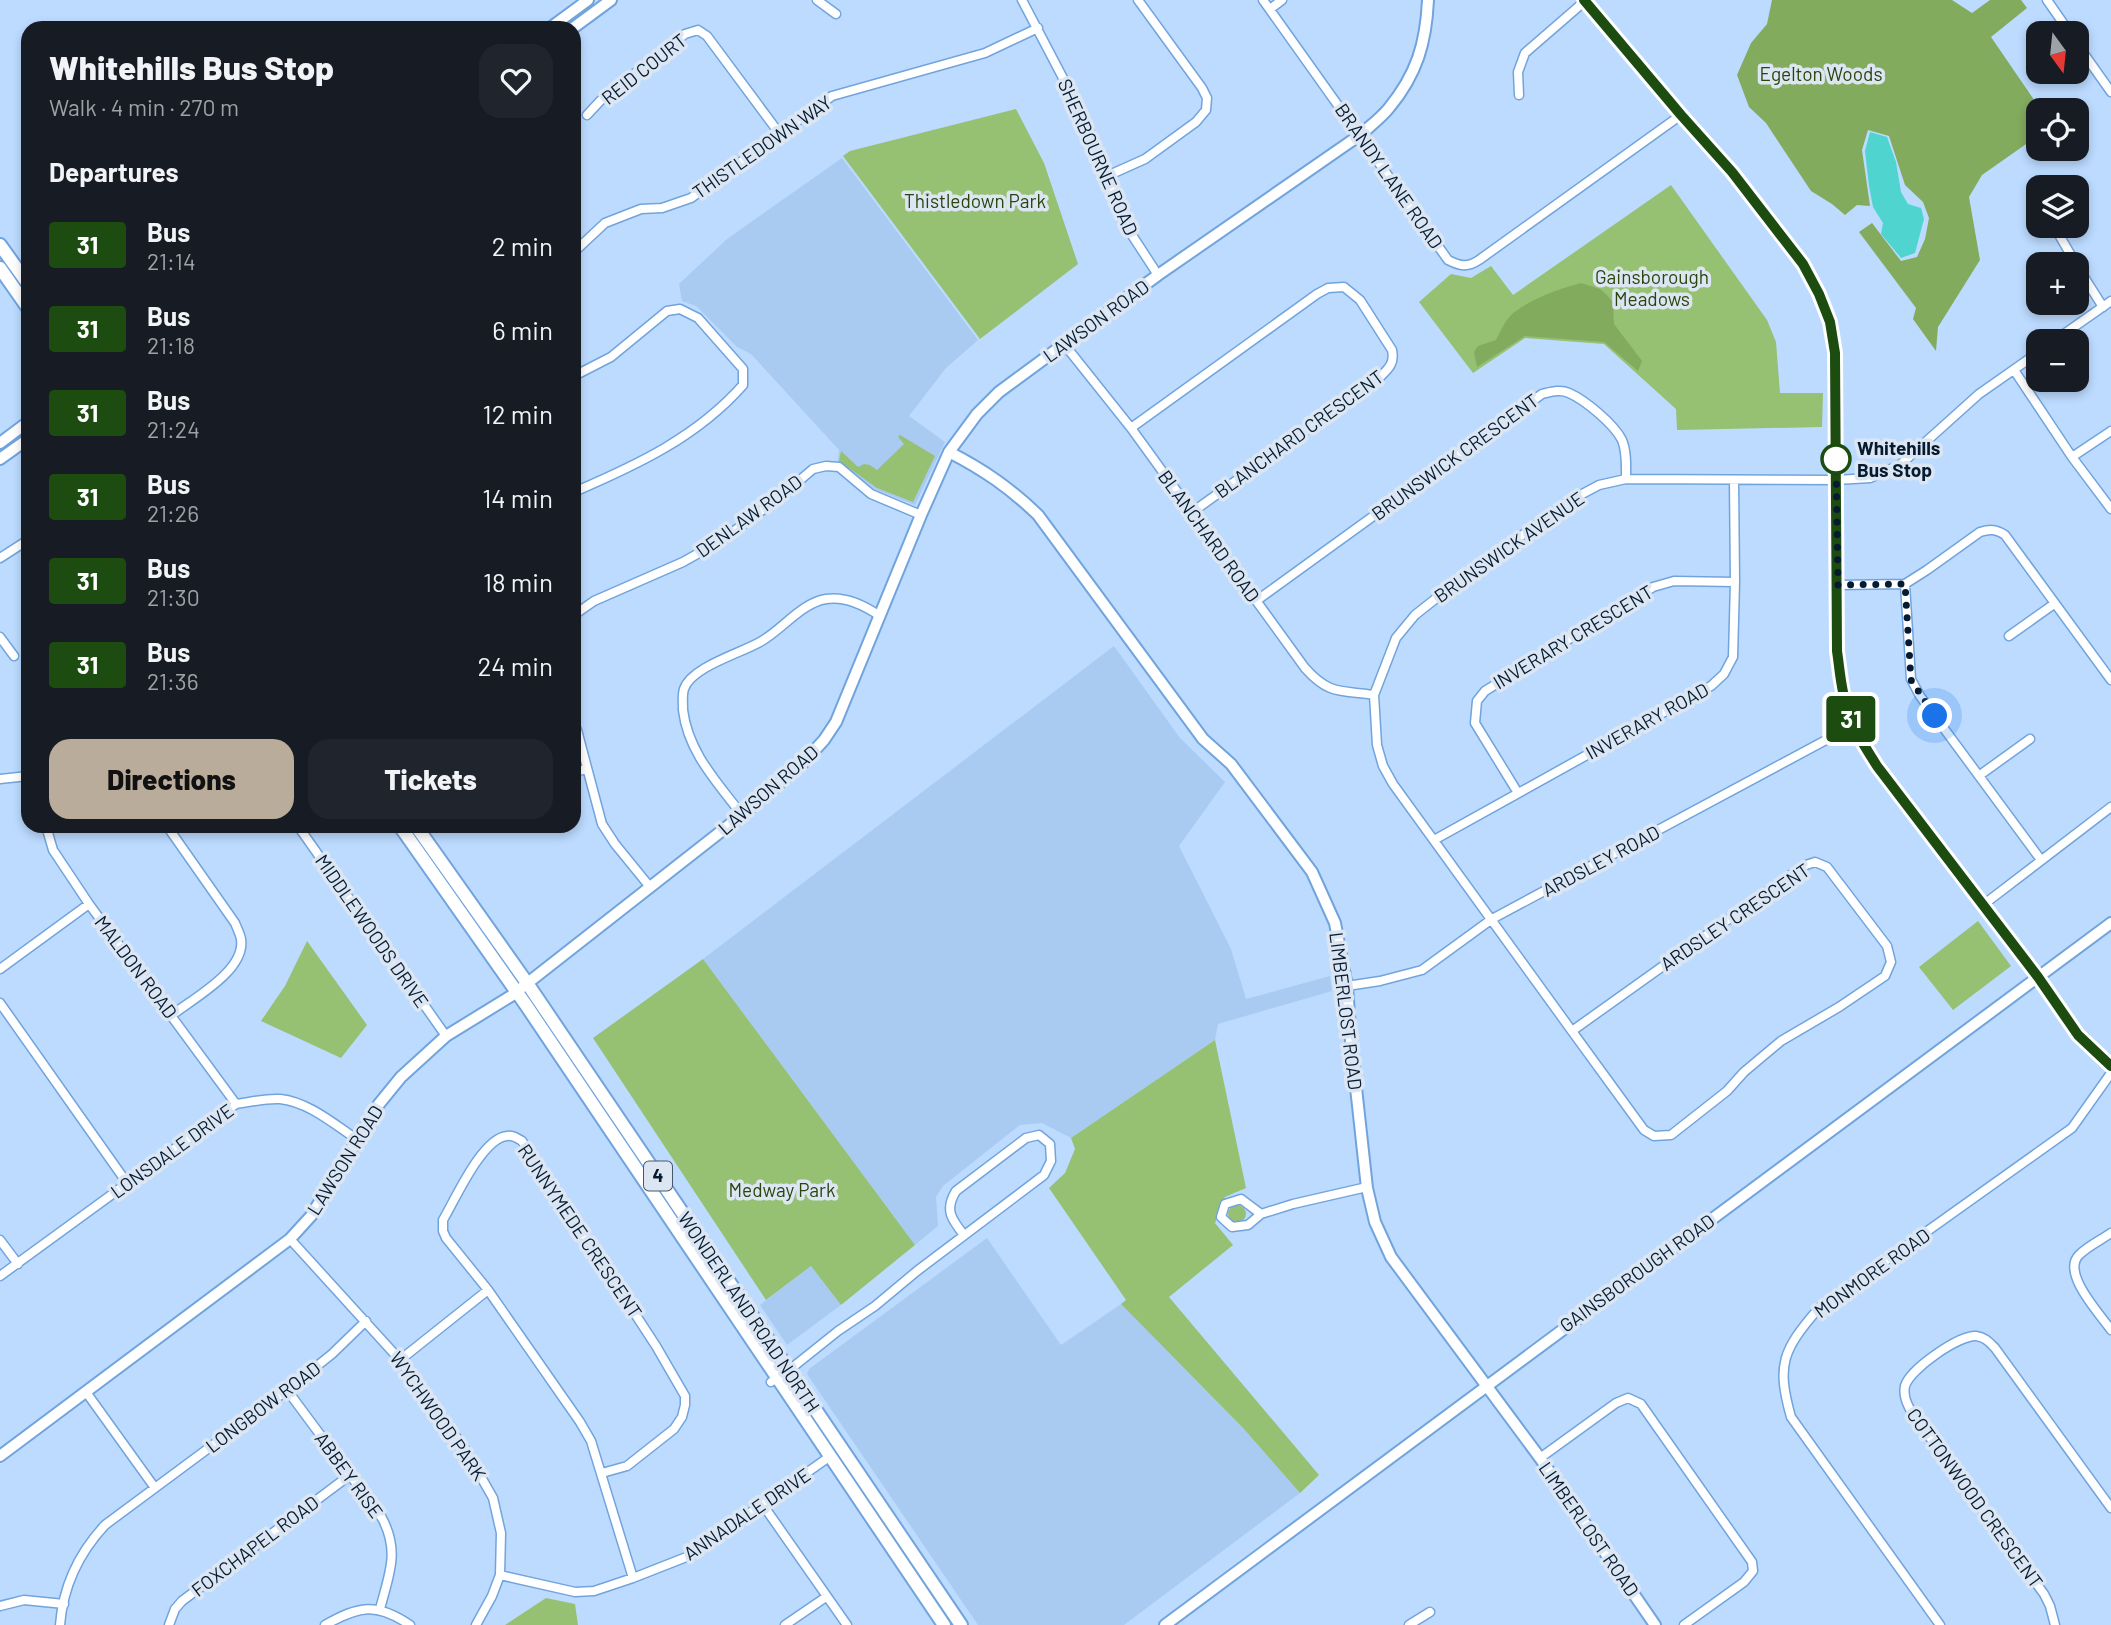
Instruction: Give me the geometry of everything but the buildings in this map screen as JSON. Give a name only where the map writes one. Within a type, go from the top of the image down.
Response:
[{"type":"main road","points":[[0,245],[21,274]]},
{"type":"main road","points":[[0,268],[21,298]]},
{"type":"main road","name":"WONDERLAND ROAD NORTH","points":[[405,833],[516,990],[773,1380],[944,1625]]},
{"type":"main road","name":"WONDERLAND ROAD NORTH","points":[[421,833],[527,983],[961,1625]]},
{"type":"street","points":[[560,21],[588,0]]},
{"type":"street","points":[[581,22],[611,0]]},
{"type":"street","points":[[817,0],[836,15]]},
{"type":"street","name":"SHERBOURNE ROAD","points":[[1022,0],[1086,122],[1128,229],[1158,275]]},
{"type":"street","points":[[1107,176],[1145,159],[1196,122],[1206,110],[1207,98],[1202,88],[1138,0]]},
{"type":"street","name":"BRANDY LANE ROAD","points":[[1263,0],[1448,260],[1459,266],[1470,266],[1681,115]]},
{"type":"street","points":[[1270,9],[1282,0]]},
{"type":"street","name":"LAWSON ROAD","points":[[0,1456],[290,1240],[312,1216],[379,1104],[401,1077],[446,1036],[511,996],[742,815],[802,764],[836,722],[949,452],[977,414],[999,392],[1158,275],[1360,135],[1388,109],[1410,76],[1423,45],[1428,0]]},
{"type":"street","points":[[2046,0],[2061,21]]},
{"type":"street","points":[[1519,95],[1518,72],[1525,53],[1584,1],[1732,172],[1803,264],[1830,322],[1835,353],[1837,651],[1848,711],[1877,766],[2038,977],[2078,1035],[2111,1066]]},
{"type":"street","name":"THISTLEDOWN WAY","points":[[581,245],[605,223],[641,209],[663,208],[691,198],[832,96],[985,53],[1038,28]]},
{"type":"street","name":"REID COURT","points":[[587,115],[601,100],[685,34],[698,30],[707,36],[779,133]]},
{"type":"street","points":[[2090,62],[2111,92]]},
{"type":"street","points":[[2071,329],[2107,304],[2089,281]]},
{"type":"street","name":"BLANCHARD CRESCENT","points":[[1131,428],[1317,294],[1328,288],[1343,287],[1360,300],[1392,350],[1394,358],[1391,366],[1379,378],[1191,513]]},
{"type":"street","points":[[581,372],[611,357],[667,311],[680,309],[698,318],[743,369],[743,385],[686,435],[635,466],[581,489]]},
{"type":"street","name":"BLANCHARD ROAD","points":[[1064,344],[1131,428],[1319,684],[1334,690],[1374,695]]},
{"type":"street","name":"BRUNSWICK AVENUE","points":[[1492,919],[1393,785],[1383,766],[1374,721],[1374,695],[1395,638],[1415,615],[1571,500],[1599,485],[1626,479],[1870,478],[1900,466],[1979,394],[2026,361]]},
{"type":"street","points":[[2014,369],[2072,457],[2111,509]]},
{"type":"street","name":"BRUNSWICK CRESCENT","points":[[1256,601],[1542,394],[1567,392],[1602,416],[1620,437],[1625,449],[1626,479]]},
{"type":"street","points":[[0,443],[21,427]]},
{"type":"street","points":[[2072,457],[2111,431]]},
{"type":"street","points":[[0,459],[21,444]]},
{"type":"street","name":"LIMBERLOST ROAD","points":[[949,452],[984,470],[1019,496],[1038,515],[1203,738],[1231,764],[1312,872],[1335,923],[1347,986],[1367,1187],[1375,1223],[1391,1257],[1540,1458],[1655,1625]]},
{"type":"street","name":"DENLAW ROAD","points":[[581,610],[594,601],[683,562],[722,540],[813,469],[839,467],[871,494],[921,515]]},
{"type":"street","name":"INVERARY ROAD","points":[[1434,840],[1711,686],[1724,674],[1733,657],[1734,480]]},
{"type":"street","points":[[1838,585],[1905,584],[1980,532],[1999,530],[2005,534],[2111,680]]},
{"type":"street","points":[[0,558],[21,544]]},
{"type":"street","name":"INVERARY CRESCENT","points":[[1518,793],[1475,723],[1478,701],[1485,691],[1653,587],[1674,581],[1735,582]]},
{"type":"street","points":[[1905,584],[1911,680],[2041,860]]},
{"type":"street","points":[[742,815],[702,763],[691,744],[685,722],[684,687],[695,674],[761,642],[806,607],[823,599],[841,598],[868,607],[880,616]]},
{"type":"street","points":[[2009,636],[2054,604]]},
{"type":"street","points":[[0,637],[14,656]]},
{"type":"street","name":"ARDSLEY ROAD","points":[[1347,986],[1422,970],[1492,919],[1854,724]]},
{"type":"street","points":[[1980,775],[2030,739]]},
{"type":"street","points":[[581,748],[602,824],[650,887]]},
{"type":"street","points":[[581,770],[587,769]]},
{"type":"street","points":[[0,779],[21,777]]},
{"type":"street","points":[[1983,905],[2111,807]]},
{"type":"street","name":"MALDON ROAD","points":[[48,833],[53,850],[89,904],[236,1104]]},
{"type":"street","points":[[172,833],[235,923],[241,941],[238,959],[227,973],[172,1015]]},
{"type":"street","name":"MIDDLEWOODS DRIVE","points":[[303,833],[446,1036]]},
{"type":"street","name":"ARDSLEY CRESCENT","points":[[1492,919],[1572,1031],[1644,1130],[1654,1136],[1671,1135],[1727,1091],[1744,1072],[1781,1041],[1885,976],[1891,962],[1888,946],[1839,879],[1827,867],[1815,862],[1792,874],[1572,1031]]},
{"type":"street","points":[[0,969],[89,904]]},
{"type":"street","name":"GAINSBOROUGH ROAD","points":[[1165,1625],[2111,923]]},
{"type":"street","points":[[0,1003],[127,1183]]},
{"type":"street","name":"MONMORE ROAD","points":[[1940,1625],[1791,1417],[1782,1378],[1785,1359],[1796,1335],[1818,1309],[2072,1128],[2111,1073]]},
{"type":"street","name":"LONSDALE DRIVE","points":[[0,1276],[236,1104],[279,1099],[295,1102],[358,1140]]},
{"type":"street","points":[[773,1380],[875,1306],[1044,1175],[1052,1161],[1050,1144],[1039,1135],[1026,1138],[956,1191],[949,1201],[950,1213],[964,1235]]},
{"type":"street","name":"RUNNYMEDE CRESCENT","points":[[602,1473],[626,1466],[674,1429],[682,1417],[685,1396],[656,1346],[531,1154],[522,1141],[505,1136],[496,1140],[479,1157],[443,1220],[443,1230],[446,1238],[488,1290],[591,1441],[633,1578]]},
{"type":"street","points":[[1261,1214],[1241,1199],[1225,1204],[1221,1217],[1232,1227],[1248,1225],[1261,1214],[1367,1187]]},
{"type":"street","points":[[2111,1233],[2077,1256],[2074,1268],[2078,1284],[2111,1330]]},
{"type":"street","points":[[0,1240],[18,1264]]},
{"type":"street","name":"WYCHWOOD PARK","points":[[290,1240],[400,1360],[464,1449],[493,1498],[500,1533],[500,1575],[476,1625]]},
{"type":"street","points":[[400,1360],[488,1290]]},
{"type":"street","name":"LONGBOW ROAD","points":[[60,1625],[72,1574],[92,1539],[105,1525],[287,1390],[332,1354],[366,1321]]},
{"type":"street","name":"COTTONWOOD CRESCENT","points":[[2055,1625],[2044,1594],[1912,1413],[1905,1400],[1905,1385],[1913,1373],[1963,1338],[1985,1338],[2111,1508]]},
{"type":"street","name":"ABBEY RISE","points":[[287,1390],[382,1518],[389,1532],[393,1548],[391,1567],[380,1609]]},
{"type":"street","points":[[86,1392],[155,1488]]},
{"type":"street","points":[[1540,1458],[1616,1403],[1628,1398],[1641,1404],[1752,1562],[1753,1571],[1744,1582],[1684,1625]]},
{"type":"street","name":"ANNADALE DRIVE","points":[[500,1575],[575,1592],[594,1591],[633,1578],[689,1556],[829,1457]]},
{"type":"street","name":"FOXCHAPEL ROAD","points":[[169,1625],[175,1609],[182,1601],[350,1475]]},
{"type":"street","points":[[763,1505],[847,1625]]},
{"type":"street","points":[[785,1625],[826,1597]]},
{"type":"street","points":[[0,1606],[24,1600],[64,1604]]},
{"type":"street","points":[[325,1625],[360,1608],[380,1609],[410,1625]]},
{"type":"street","points":[[1409,1625],[1430,1612]]},
{"type":"shaded area","points":[[1870,132],[1887,137],[1896,162],[1901,192],[1908,204],[1921,208],[1924,219],[1915,253],[1901,258],[1881,234],[1883,223],[1873,207],[1865,151]]},
{"type":"shaded area","points":[[842,158],[978,340],[946,368],[909,416],[945,442],[915,505],[876,490],[838,462],[839,450],[751,354],[737,347],[696,306],[682,301],[679,284],[727,239]]},
{"type":"shaded area","points":[[1114,646],[1180,738],[1225,782],[1179,846],[1231,949],[1246,999],[1330,976],[1332,991],[1218,1024],[1215,1040],[1071,1138],[1042,1123],[1020,1125],[943,1186],[936,1197],[938,1226],[915,1245],[703,959]]},
{"type":"shaded area","points":[[987,1238],[1061,1345],[1121,1304],[1243,1428],[1300,1493],[1124,1625],[978,1625],[807,1374],[809,1369]]},
{"type":"shaded area","points":[[811,1266],[841,1305],[787,1345],[760,1305]]},
{"type":"green space","name":"Egelton Woods","points":[[1772,0],[1952,0],[1972,13],[1990,0],[2021,0],[2027,8],[1991,37],[2033,98],[2026,98],[2026,144],[1982,175],[1969,197],[1980,260],[1938,327],[1936,351],[1913,319],[1916,308],[1859,232],[1872,223],[1901,261],[1917,257],[1925,239],[1929,218],[1923,202],[1905,185],[1889,136],[1868,130],[1862,150],[1870,206],[1857,205],[1845,215],[1811,191],[1766,123],[1749,107],[1737,75],[1751,43],[1767,24]]},
{"type":"green space","name":"Thistledown Park","points":[[1016,109],[1044,163],[1078,264],[980,339],[843,156],[850,151]]},
{"type":"green space","name":"Gainsborough Meadows","points":[[1671,185],[1767,320],[1776,342],[1780,393],[1823,393],[1822,427],[1677,430],[1676,409],[1604,344],[1525,338],[1473,373],[1419,302],[1451,274],[1471,278],[1491,266],[1513,295]]},
{"type":"green space","points":[[1581,283],[1600,289],[1613,303],[1614,324],[1642,361],[1638,371],[1604,342],[1525,336],[1477,367],[1474,352],[1478,346],[1496,340],[1510,316],[1517,310],[1544,296]]},
{"type":"green space","points":[[900,435],[935,456],[913,502],[877,488],[839,461],[841,451],[858,467],[864,464],[877,470],[904,444],[898,437]]},
{"type":"green space","points":[[1978,921],[2011,966],[1953,1010],[1919,967]]},
{"type":"green space","points":[[307,941],[367,1025],[341,1058],[261,1021],[285,986]]},
{"type":"green space","name":"Medway Park","points":[[703,959],[915,1245],[841,1305],[811,1266],[766,1300],[593,1038]]},
{"type":"green space","points":[[1215,1040],[1246,1188],[1225,1197],[1215,1223],[1233,1245],[1169,1297],[1319,1475],[1300,1493],[1243,1428],[1121,1304],[1126,1300],[1049,1188],[1065,1173],[1075,1149],[1071,1138]]},
{"type":"green space","points":[[1237,1205],[1243,1208],[1246,1214],[1243,1220],[1237,1223],[1231,1220],[1228,1214],[1231,1208]]},
{"type":"green space","points":[[546,1598],[575,1604],[578,1625],[505,1625]]},
{"type":"bus line","name":"31","points":[[1584,0],[1732,172],[1803,264],[1819,294],[1830,322],[1835,353],[1837,651],[1848,711],[1877,766],[2038,977],[2078,1035],[2111,1066]]},
{"type":"place","name":"Whitehills Bus Stop","points":[[1836,459]]},
{"type":"route","points":[[1836,459],[1838,585],[1905,584],[1911,680],[1935,716]]}]
